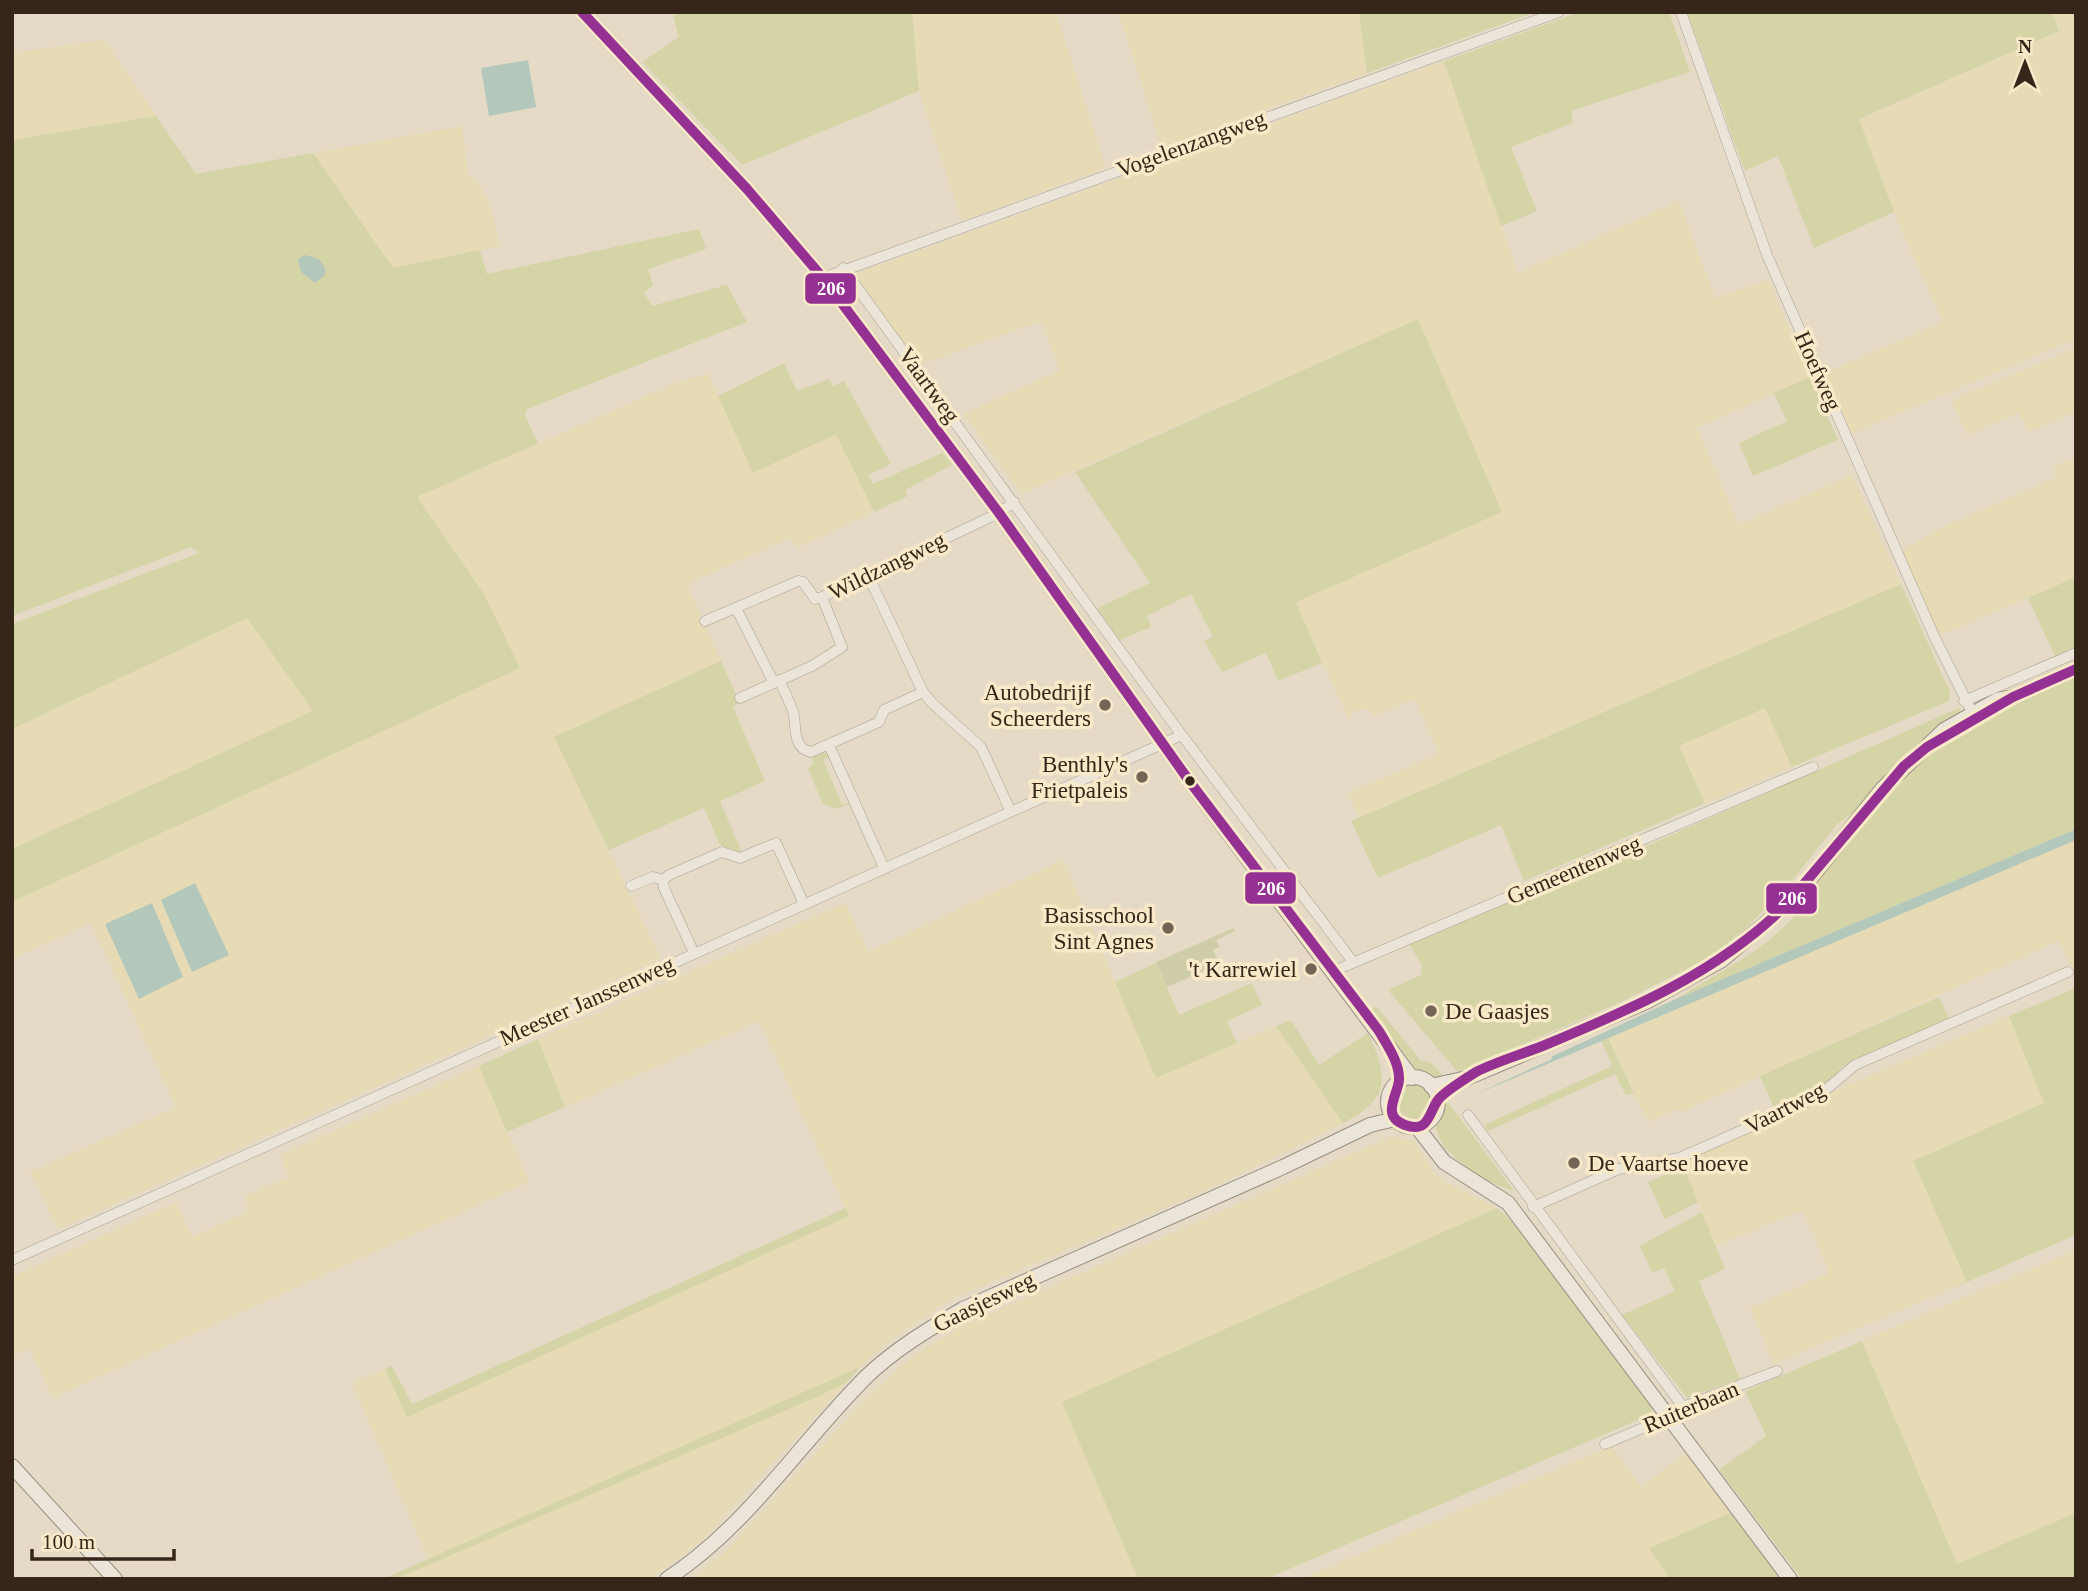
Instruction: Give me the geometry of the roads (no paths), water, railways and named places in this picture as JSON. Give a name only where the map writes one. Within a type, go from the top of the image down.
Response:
[{"type":"street","name":"Vaartweg","points":[[582,12],[754,197],[824,278],[999,513],[1163,745],[1379,1031],[1405,1080]]},
{"type":"street","name":"Vogelenzangweg","points":[[824,278],[843,268],[1559,12]]},
{"type":"street","name":"Hoefweg","points":[[1681,12],[1767,255],[1971,711]]},
{"type":"street","name":"Vaartweg","points":[[843,268],[1182,735],[1353,962]]},
{"type":"street","points":[[999,513],[1014,502]]},
{"type":"street","name":"Wildzangweg","points":[[705,621],[799,581],[803,582],[815,599],[822,597],[999,513]]},
{"type":"street","points":[[868,575],[923,692],[985,752],[1011,812]]},
{"type":"street","points":[[740,698],[842,647],[822,597]]},
{"type":"street","points":[[736,608],[794,715],[792,724],[801,746],[807,751],[829,745],[880,722],[884,710],[923,692]]},
{"type":"street","points":[[1467,1078],[1438,1100],[1424,1123],[1405,1126],[1392,1113],[1390,1093],[1405,1080],[1431,1086],[1467,1078],[1654,998],[1722,960],[1793,900],[1883,789],[1938,739],[1950,736],[1971,711],[2076,653]]},
{"type":"street","points":[[1971,711],[2076,669]]},
{"type":"street","points":[[1163,745],[1182,735]]},
{"type":"street","points":[[829,745],[884,869]]},
{"type":"street","name":"Meester Janssenweg","points":[[12,1260],[1163,745]]},
{"type":"street","name":"Gemeentenweg","points":[[1334,971],[1813,767]]},
{"type":"street","points":[[631,886],[653,877],[663,880],[722,852],[740,858],[776,842],[804,904]]},
{"type":"street","points":[[663,880],[694,953]]},
{"type":"street","name":"Vaartweg","points":[[1522,1221],[1534,1209],[1619,1169],[1678,1158],[1816,1098],[1855,1065],[2068,972]]},
{"type":"street","points":[[1431,1086],[1438,1100]]},
{"type":"street","name":"Gaasjesweg","points":[[667,1579],[691,1563],[742,1517],[860,1384],[925,1331],[963,1309],[1295,1162],[1392,1113]]},
{"type":"street","points":[[1468,1115],[1534,1209],[1683,1407]]},
{"type":"street","points":[[1424,1123],[1434,1148],[1444,1162],[1458,1174],[1495,1192],[1522,1221],[1790,1579]]},
{"type":"street","name":"Ruiterbaan","points":[[1605,1444],[1683,1407],[1777,1371]]},
{"type":"street","points":[[12,1466],[115,1579]]},
{"type":"place","name":"Autobedrijf Scheerders","points":[[1105,705]]},
{"type":"place","name":"Benthly's Frietpaleis","points":[[1142,777]]},
{"type":"place","name":"Basisschool Sint Agnes","points":[[1168,928]]},
{"type":"place","name":"'t Karrewiel","points":[[1311,969]]},
{"type":"place","name":"De Gaasjes","points":[[1431,1011]]},
{"type":"place","name":"De Vaartse hoeve","points":[[1574,1163]]}]
